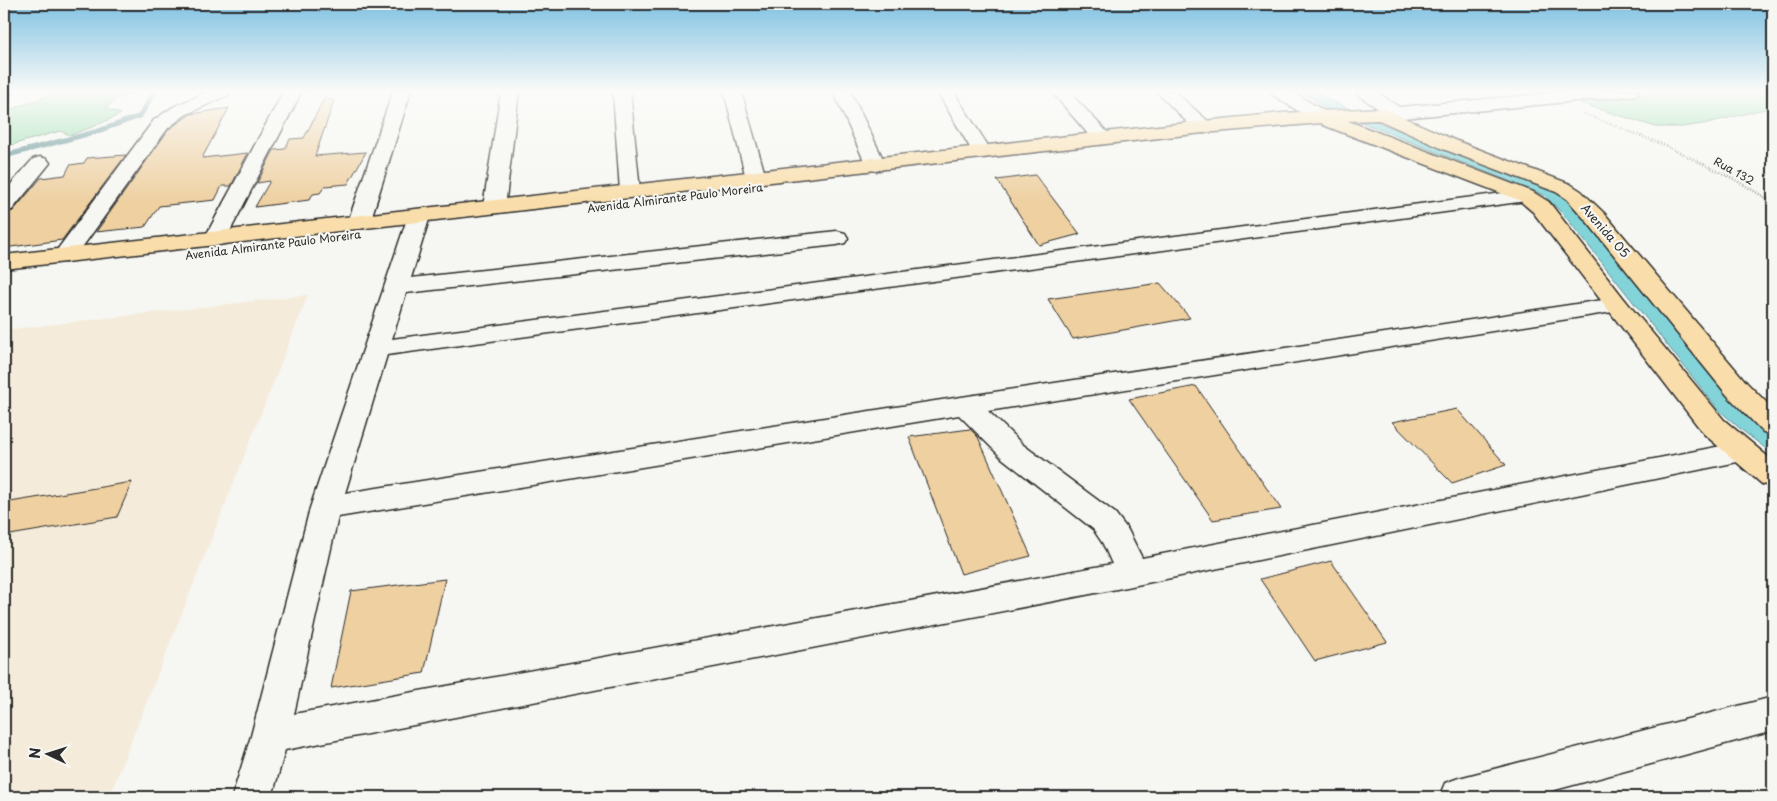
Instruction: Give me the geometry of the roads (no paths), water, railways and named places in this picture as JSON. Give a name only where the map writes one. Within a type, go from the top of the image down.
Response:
[{"type":"main road","name":"Avenida Almirante Paulo Moreira","points":[[4,262],[359,222],[417,222],[494,207],[1190,128]]},
{"type":"main road","name":"Avenida Almirante Paulo Moreira","points":[[4,276],[417,222],[1245,128]]},
{"type":"main road","points":[[1362,128],[1526,196],[1541,207],[1616,305],[1714,427],[1773,476]]},
{"type":"main road","name":"Avenida 05","points":[[1414,128],[1450,145],[1552,184],[1574,196],[1596,218],[1737,389],[1773,424]]},
{"type":"street","points":[[65,255],[158,128]]},
{"type":"street","points":[[215,239],[273,128]]},
{"type":"street","points":[[359,222],[389,128]]},
{"type":"street","points":[[494,207],[505,128]]},
{"type":"street","points":[[624,128],[630,191]]},
{"type":"street","points":[[742,128],[756,178]]},
{"type":"street","points":[[859,128],[876,164]]},
{"type":"street","points":[[968,128],[982,152]]},
{"type":"street","points":[[1094,128],[1102,138]]},
{"type":"street","points":[[4,205],[40,163]]},
{"type":"street","points":[[376,349],[1526,196]]},
{"type":"street","points":[[252,797],[270,736],[325,508],[417,222]]},
{"type":"street","points":[[396,287],[837,238]]},
{"type":"street","points":[[325,508],[1616,305]]},
{"type":"street","points":[[966,406],[1012,451],[1104,521],[1117,539],[1132,573]]},
{"type":"street","points":[[270,736],[1132,573],[1742,452]]},
{"type":"street","points":[[1459,797],[1773,714]]},
{"type":"water","points":[[1377,128],[1393,128],[1534,180],[1565,196],[1732,399],[1747,416],[1773,438],[1773,454],[1718,409],[1565,216],[1544,195]]},
{"type":"waterway","points":[[4,156],[105,128]]}]
